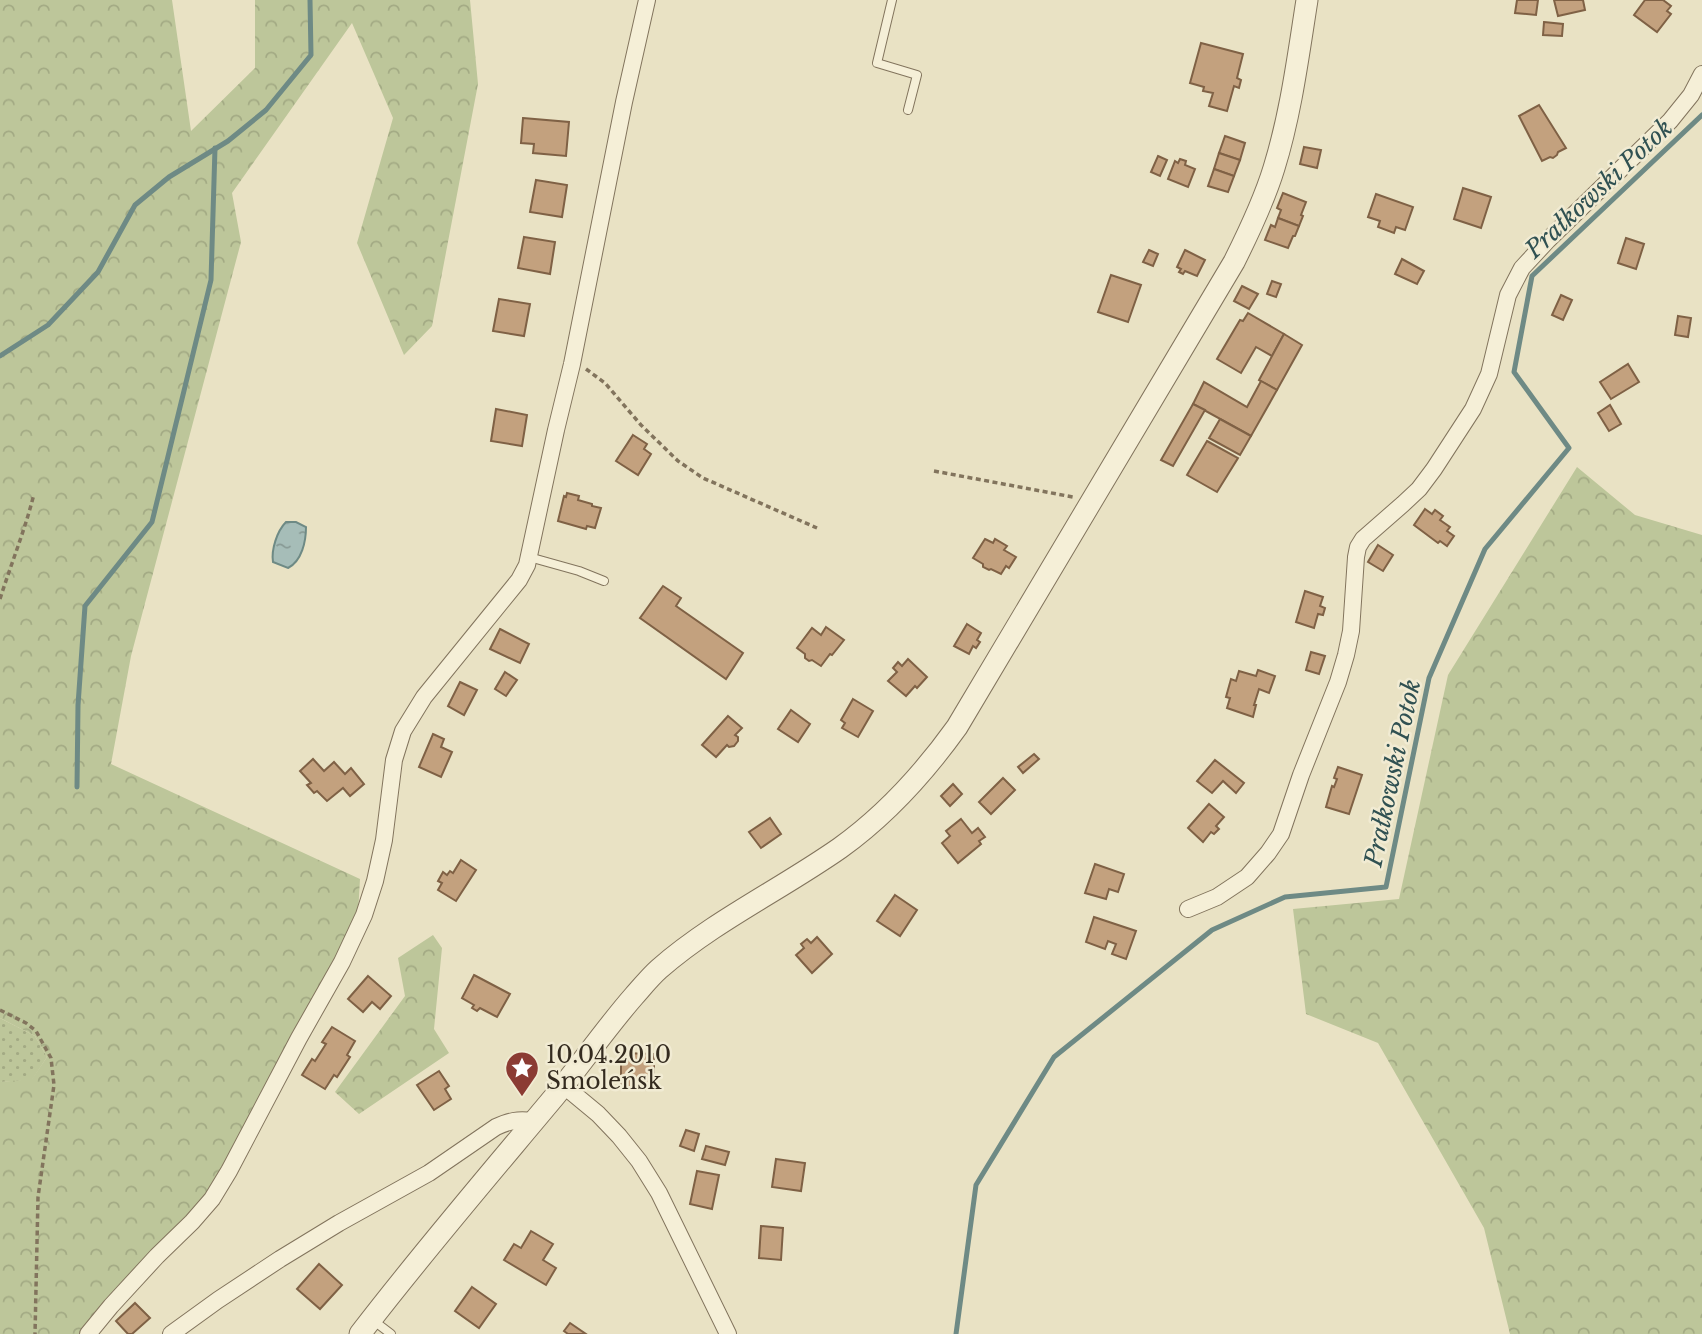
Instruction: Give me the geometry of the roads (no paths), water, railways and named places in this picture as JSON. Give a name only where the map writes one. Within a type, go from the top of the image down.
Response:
[{"type":"street","points":[[88,1334],[212,1199],[229,1171],[342,962],[364,915],[384,840],[394,760],[403,732],[424,697],[519,580],[529,557],[647,0]]},
{"type":"street","points":[[366,1326],[656,971],[685,947],[839,848],[867,827],[918,777],[952,734],[975,700],[1234,262],[1253,223],[1281,142],[1307,0]]},
{"type":"street","points":[[1188,909],[1217,897],[1247,877],[1281,834],[1346,655],[1351,631],[1358,547],[1371,531],[1419,489],[1473,409],[1489,374],[1508,295],[1522,268],[1670,121],[1691,95],[1702,74]]},
{"type":"street","points":[[563,1085],[598,1114],[639,1161],[659,1193],[728,1334]]},
{"type":"street","points":[[171,1334],[280,1259],[429,1173],[496,1127],[519,1119],[532,1121]]},
{"type":"lane","points":[[892,0],[877,63],[917,75],[908,110]]},
{"type":"lane","points":[[529,557],[604,581]]},
{"type":"lane","points":[[366,1326],[391,1334]]},
{"type":"water","points":[[286,522],[296,522],[306,527],[300,556],[288,568],[273,562],[277,535]]},
{"type":"waterway","points":[[0,356],[48,325],[98,272],[135,205],[169,177],[228,141],[266,110],[311,55],[310,0]]},
{"type":"waterway","name":"Prałkowski Potok","points":[[956,1334],[976,1185],[1054,1057],[1212,930],[1285,897],[1386,887],[1429,678],[1485,549],[1569,448],[1514,372],[1532,276],[1702,115]]},
{"type":"waterway","points":[[77,787],[78,705],[85,606],[152,522],[211,280],[215,148]]},
{"type":"place","name":"10.04.2010 Smoleńsk","points":[[522,1098]]}]
